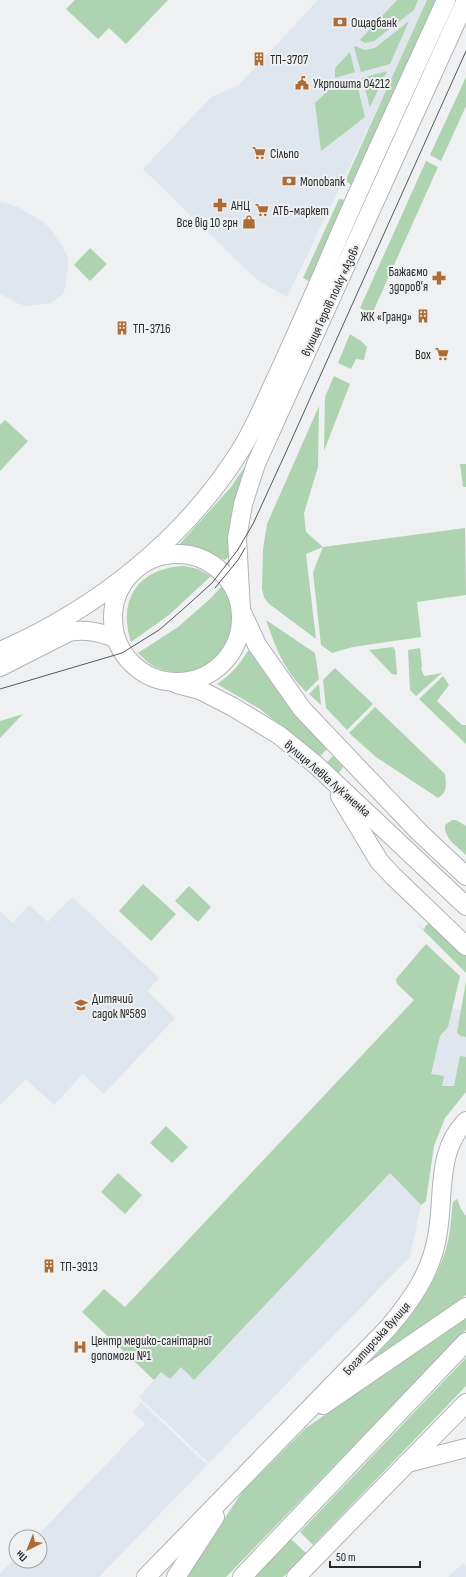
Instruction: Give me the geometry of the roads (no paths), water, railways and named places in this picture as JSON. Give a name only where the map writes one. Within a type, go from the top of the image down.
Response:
[{"type":"main road","name":"вулиця Героїв полку «Азов»","points":[[135,568],[183,524],[216,486],[243,445],[262,410],[446,0]]},
{"type":"main road","name":"вулиця Героїв полку «Азов»","points":[[241,610],[237,538],[243,504],[256,464],[466,0]]},
{"type":"main road","points":[[0,651],[57,623],[92,601],[135,568],[151,558],[170,554],[188,554],[206,560],[226,575],[236,592],[241,610],[241,630],[234,648],[223,664],[207,676],[188,682],[169,682],[152,678],[137,669],[125,657],[115,638],[112,619],[114,600],[123,582],[135,568]]},
{"type":"main road","name":"вулиця Левка Лукʼяненка","points":[[241,610],[257,645],[302,708],[419,832],[466,876]]},
{"type":"main road","points":[[0,667],[69,632],[81,630],[96,631],[115,638]]},
{"type":"main road","name":"вулиця Левка Лукʼяненка","points":[[169,682],[200,690],[233,707],[279,735],[330,778],[466,906]]},
{"type":"main road","points":[[330,778],[379,862],[466,946]]},
{"type":"main road","name":"Богатирська вулиця","points":[[146,1577],[388,1328],[407,1305],[420,1286],[429,1264],[437,1238],[442,1209],[443,1172],[447,1153],[455,1137],[466,1121]]},
{"type":"main road","name":"Богатирська вулиця","points":[[292,1427],[466,1307]]},
{"type":"main road","points":[[242,1577],[466,1342]]},
{"type":"main road","points":[[296,1577],[466,1403]]},
{"type":"main road","points":[[407,1464],[466,1448]]},
{"type":"main road","points":[[176,1577],[239,1481]]},
{"type":"tram line","points":[[0,689],[122,653],[159,630],[181,611],[212,583],[237,551],[253,524],[286,452],[466,51]]},
{"type":"tram line","points":[[215,588],[238,560],[245,548]]},
{"type":"place","name":"Ощадбанк","points":[[340,22]]},
{"type":"place","name":"ТП-3707","points":[[259,59]]},
{"type":"place","name":"Укрпошта 04212","points":[[302,83]]},
{"type":"place","name":"Сільпо","points":[[259,153]]},
{"type":"place","name":"Monobank","points":[[289,181]]},
{"type":"place","name":"АНЦ","points":[[220,205]]},
{"type":"place","name":"АТБ-маркет","points":[[262,210]]},
{"type":"place","name":"Все від 10 грн","points":[[249,222]]},
{"type":"place","name":"Бажаємо здоров'я","points":[[439,278]]},
{"type":"place","name":"ЖК «Гранд»","points":[[423,316]]},
{"type":"place","name":"ТП-3716","points":[[122,328]]},
{"type":"place","name":"Box","points":[[442,354]]},
{"type":"place","name":"Дитячий садок №589","points":[[81,1005]]},
{"type":"place","name":"ТП-3913","points":[[49,1266]]},
{"type":"place","name":"Центр медико-санітарної допомоги №1","points":[[80,1347]]}]
